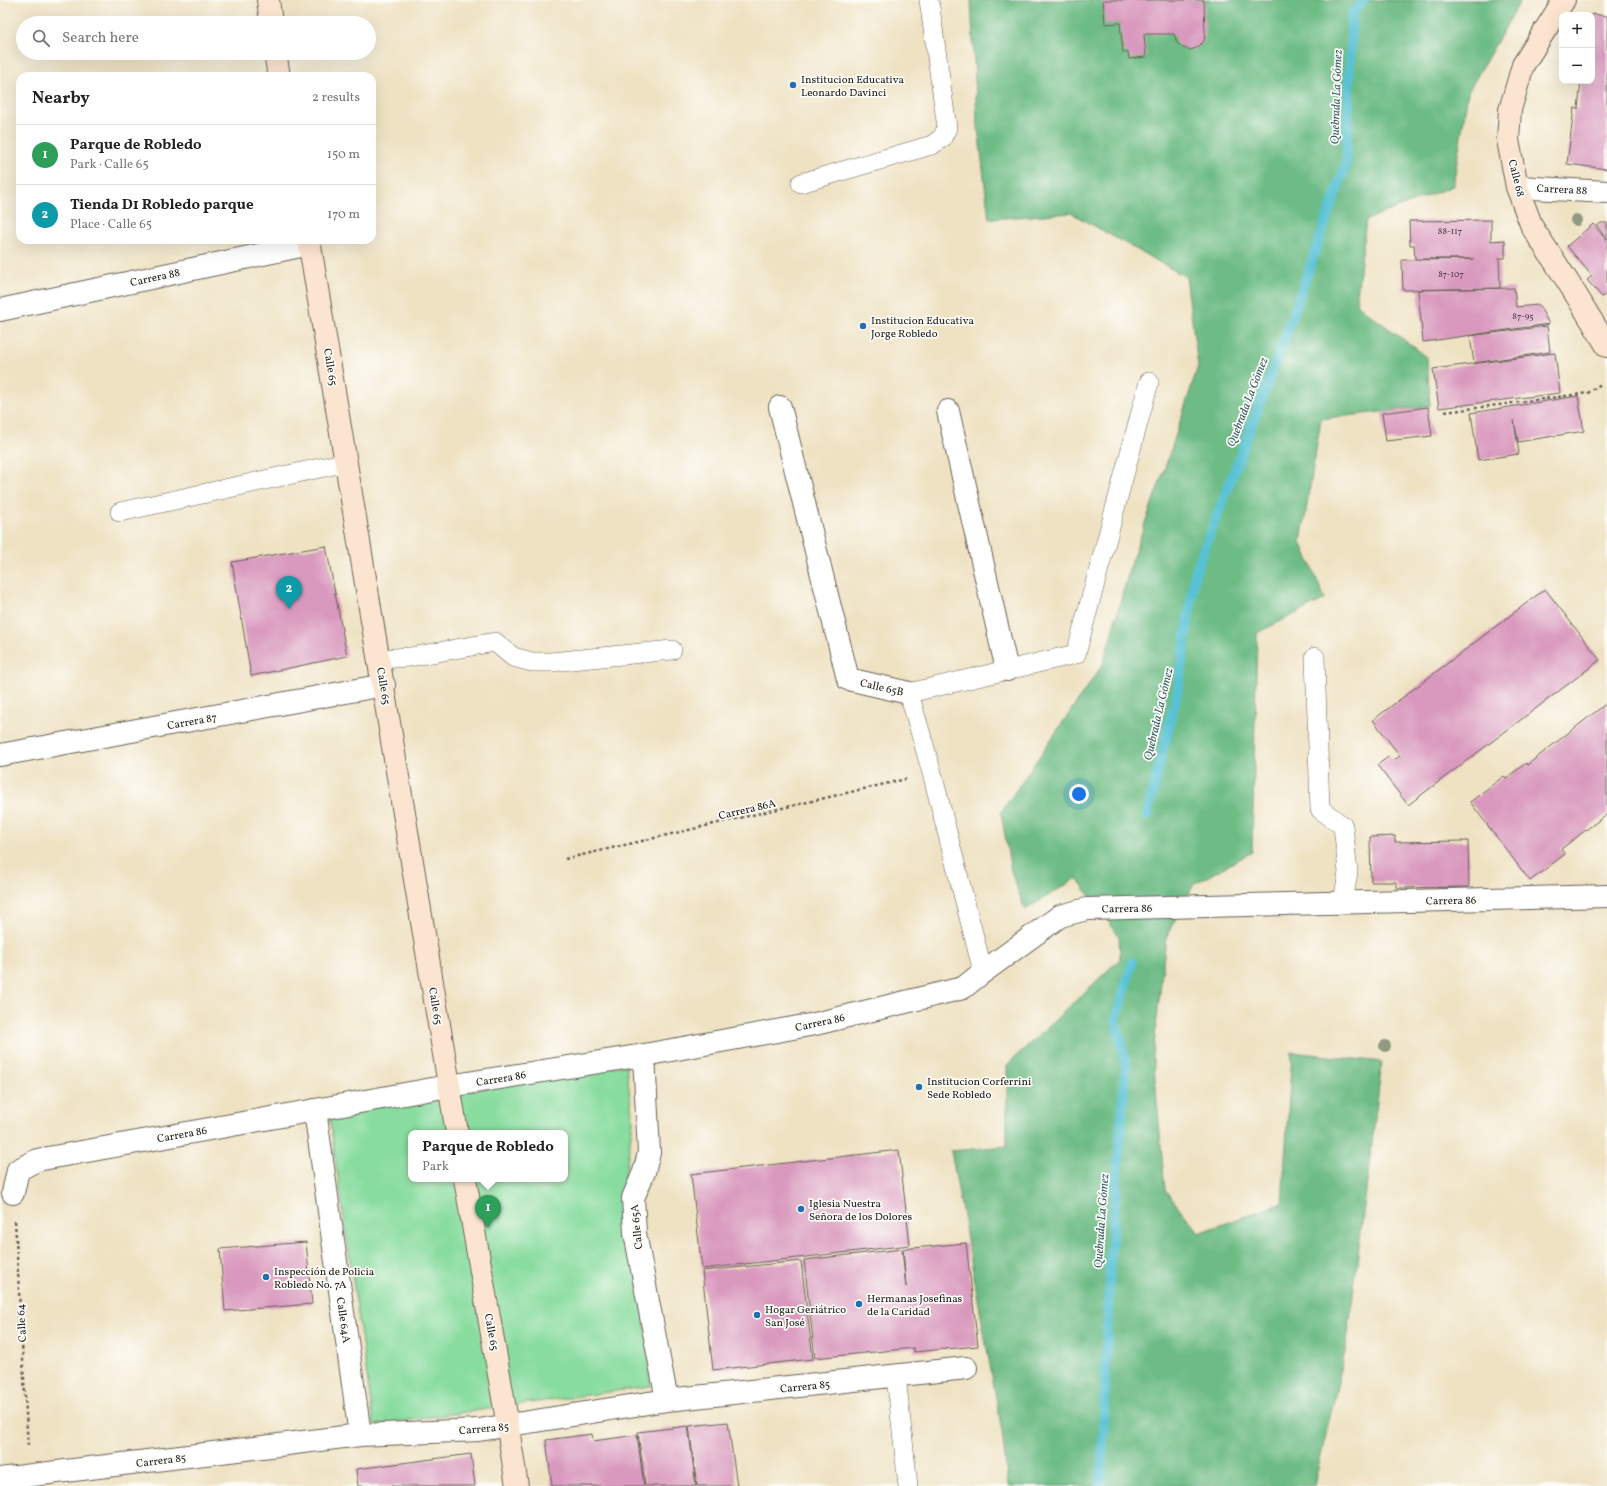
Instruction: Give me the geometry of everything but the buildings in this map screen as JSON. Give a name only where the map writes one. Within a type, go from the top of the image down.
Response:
[{"type":"main road","points":[[268,0],[270,16]]},
{"type":"main road","name":"Calle 68","points":[[1564,0],[1523,65],[1510,110],[1508,140],[1517,187],[1532,227],[1570,285],[1607,346]]},
{"type":"main road","points":[[276,60],[278,72]]},
{"type":"main road","name":"Calle 65","points":[[310,244],[456,1130]]},
{"type":"main road","name":"Calle 65","points":[[466,1182],[517,1486]]},
{"type":"street","name":"Carrera 88","points":[[1517,187],[1607,192]]},
{"type":"street","name":"Carrera 88","points":[[0,310],[301,244]]},
{"type":"street","name":"Calle 65B","points":[[780,407],[848,679],[909,693]]},
{"type":"street","points":[[948,411],[1007,670]]},
{"type":"street","name":"Carrera 87","points":[[0,755],[384,685]]},
{"type":"street","name":"Carrera 86","points":[[13,1192],[18,1170],[37,1160],[449,1086],[644,1055],[815,1024],[963,988],[982,972],[1060,916],[1087,909],[1607,896]]},
{"type":"street","name":"Calle 65A","points":[[644,1055],[649,1153],[633,1198],[635,1233],[667,1400]]},
{"type":"street","name":"Calle 64A","points":[[315,1110],[360,1435]]},
{"type":"street","name":"Carrera 85","points":[[0,1480],[360,1435],[479,1430],[667,1400],[966,1368]]},
{"type":"lane","points":[[801,183],[932,144],[942,138],[947,128],[929,0]]},
{"type":"lane","points":[[909,693],[1076,654],[1149,382]]},
{"type":"lane","points":[[120,512],[347,462]]},
{"type":"lane","points":[[379,659],[410,656],[494,642],[513,657],[532,662],[551,662],[672,650]]},
{"type":"lane","points":[[1315,657],[1320,809],[1343,826],[1348,872],[1343,903]]},
{"type":"lane","name":"Calle 65B","points":[[909,693],[932,773],[982,972]]},
{"type":"lane","points":[[896,1376],[908,1486]]},
{"type":"path","points":[[1445,412],[1588,393],[1602,383]]},
{"type":"path","name":"Carrera 86A","points":[[565,859],[932,773]]},
{"type":"path","name":"Calle 64","points":[[13,1192],[29,1476]]},
{"type":"green space","points":[[971,0],[1521,0],[1468,92],[1453,186],[1366,220],[1356,304],[1427,357],[1430,406],[1321,419],[1301,542],[1325,599],[1257,633],[1252,852],[1194,884],[1166,937],[1153,1055],[1165,1190],[1199,1233],[1282,1203],[1292,1052],[1382,1062],[1347,1343],[1314,1486],[1008,1486],[1002,1431],[951,1151],[1007,1146],[1007,1065],[1120,959],[1119,936],[1077,878],[1025,910],[1011,871],[1001,812],[1103,664],[1132,560],[1168,459],[1198,366],[1186,277],[1071,213],[989,219],[977,119]]},
{"type":"green space","points":[[626,1065],[633,1122],[624,1182],[646,1332],[651,1386],[374,1425],[329,1115]]},
{"type":"waterway","name":"Quebrada La Gómez","points":[[1147,816],[1179,685],[1195,573],[1282,346],[1346,164],[1352,14],[1364,0]]},
{"type":"waterway","name":"Quebrada La Gómez","points":[[1101,1486],[1110,1267],[1126,1065],[1116,1020],[1132,962]]},
{"type":"place","name":"Institucion Educativa Leonardo Davinci","points":[[793,85]]},
{"type":"place","name":"Institucion Educativa Jorge Robledo","points":[[863,326]]},
{"type":"place","name":"Tienda D1 Robledo parque","points":[[289,609]]},
{"type":"place","name":"Institucion Corferrini Sede Robledo","points":[[919,1087]]},
{"type":"place","name":"Iglesia Nuestra Señora de los Dolores","points":[[801,1209]]},
{"type":"place","name":"Parque de Robledo","points":[[488,1228]]},
{"type":"place","name":"Inspección de Policia Robledo No. 7A","points":[[266,1277]]},
{"type":"place","name":"Hermanas Josefinas de la Caridad","points":[[859,1304]]},
{"type":"place","name":"Hogar Geriátrico San José","points":[[757,1315]]}]
